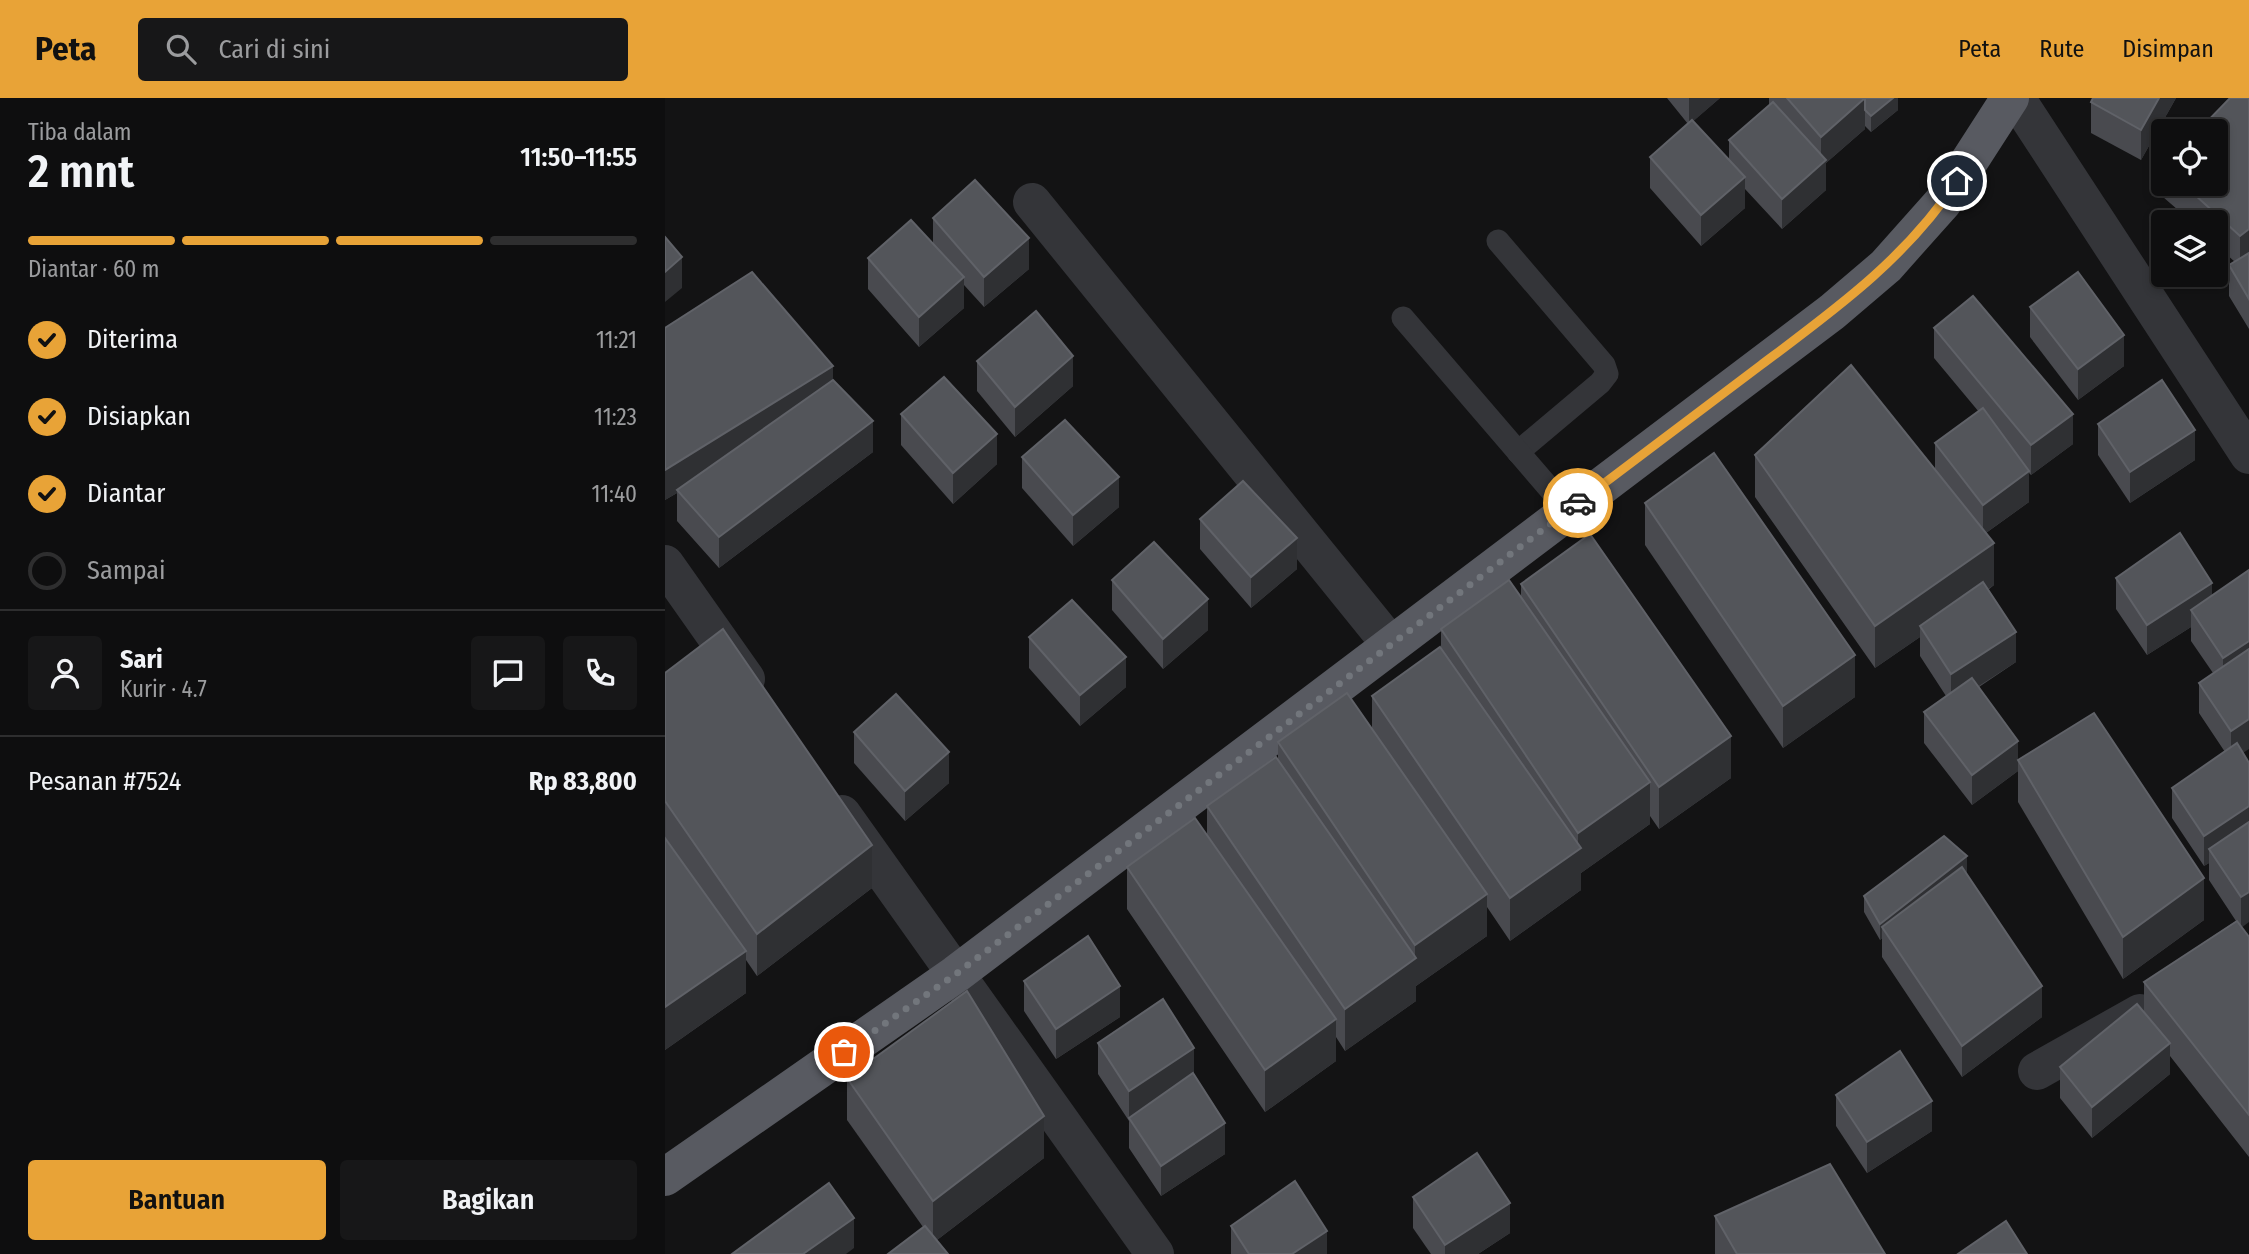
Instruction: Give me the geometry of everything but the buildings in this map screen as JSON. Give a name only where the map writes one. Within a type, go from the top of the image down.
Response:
[{"type":"highway","points":[[665,1177],[956,974],[1832,312],[1886,266],[1943,202],[2010,98]]},
{"type":"street","points":[[2016,98],[2249,455]]},
{"type":"street","points":[[1032,202],[1391,645]]},
{"type":"street","points":[[665,564],[770,712]]},
{"type":"street","points":[[818,781],[1155,1254]]},
{"type":"street","points":[[2037,1071],[2167,999]]},
{"type":"lane","points":[[1497,241],[1604,365],[1607,374],[1601,383],[1518,452]]},
{"type":"lane","points":[[1403,318],[1568,510]]},
{"type":"way so far","points":[[844,1052],[956,974],[1578,503]]},
{"type":"route","points":[[1578,503],[1832,312],[1886,266],[1943,202],[1957,181]]}]
